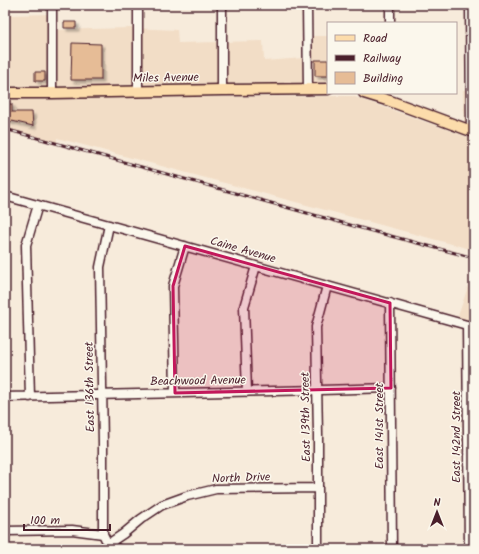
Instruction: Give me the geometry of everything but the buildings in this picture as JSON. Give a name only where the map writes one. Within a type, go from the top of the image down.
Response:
[{"type":"main road","name":"Miles Avenue","points":[[5,93],[327,89]]},
{"type":"main road","points":[[370,94],[390,97],[472,131]]},
{"type":"street","points":[[52,5],[52,93]]},
{"type":"street","points":[[138,5],[138,91]]},
{"type":"street","points":[[222,5],[222,90]]},
{"type":"street","points":[[307,5],[308,90]]},
{"type":"street","points":[[390,5],[390,22]]},
{"type":"street","points":[[470,5],[472,131]]},
{"type":"street","name":"Caine Avenue","points":[[5,196],[471,326]]},
{"type":"street","points":[[30,397],[26,246],[38,205]]},
{"type":"street","name":"East 136th Street","points":[[108,547],[103,534],[100,267],[109,225]]},
{"type":"street","points":[[175,393],[173,286],[185,246]]},
{"type":"street","points":[[247,392],[244,307],[256,266]]},
{"type":"street","name":"East 139th Street","points":[[318,549],[318,390],[316,326],[327,286]]},
{"type":"street","name":"East 141st Street","points":[[390,303],[392,549]]},
{"type":"street","name":"East 142nd Street","points":[[469,549],[471,326]]},
{"type":"street","name":"Beachwood Avenue","points":[[5,397],[391,388]]},
{"type":"street","name":"North Drive","points":[[108,547],[141,518],[162,505],[187,496],[216,489],[318,488]]},
{"type":"street","points":[[5,531],[72,530],[103,534]]},
{"type":"street","points":[[108,547],[118,549]]},
{"type":"highlighted area","points":[[185,246],[390,303],[391,388],[175,393],[173,286]]},
{"type":"shaded area","points":[[5,5],[8,5],[8,15],[52,14],[52,30],[130,28],[177,30],[178,43],[263,41],[264,61],[304,58],[305,36],[327,36],[327,89],[57,93],[57,98],[352,96],[474,139],[474,250],[57,138],[57,143],[5,129]]},
{"type":"shaded area","points":[[463,90],[474,90],[474,132],[462,128],[464,122]]},
{"type":"shaded area","points":[[472,275],[474,275],[474,327],[456,322]]},
{"type":"railway","points":[[5,129],[474,258]]}]
